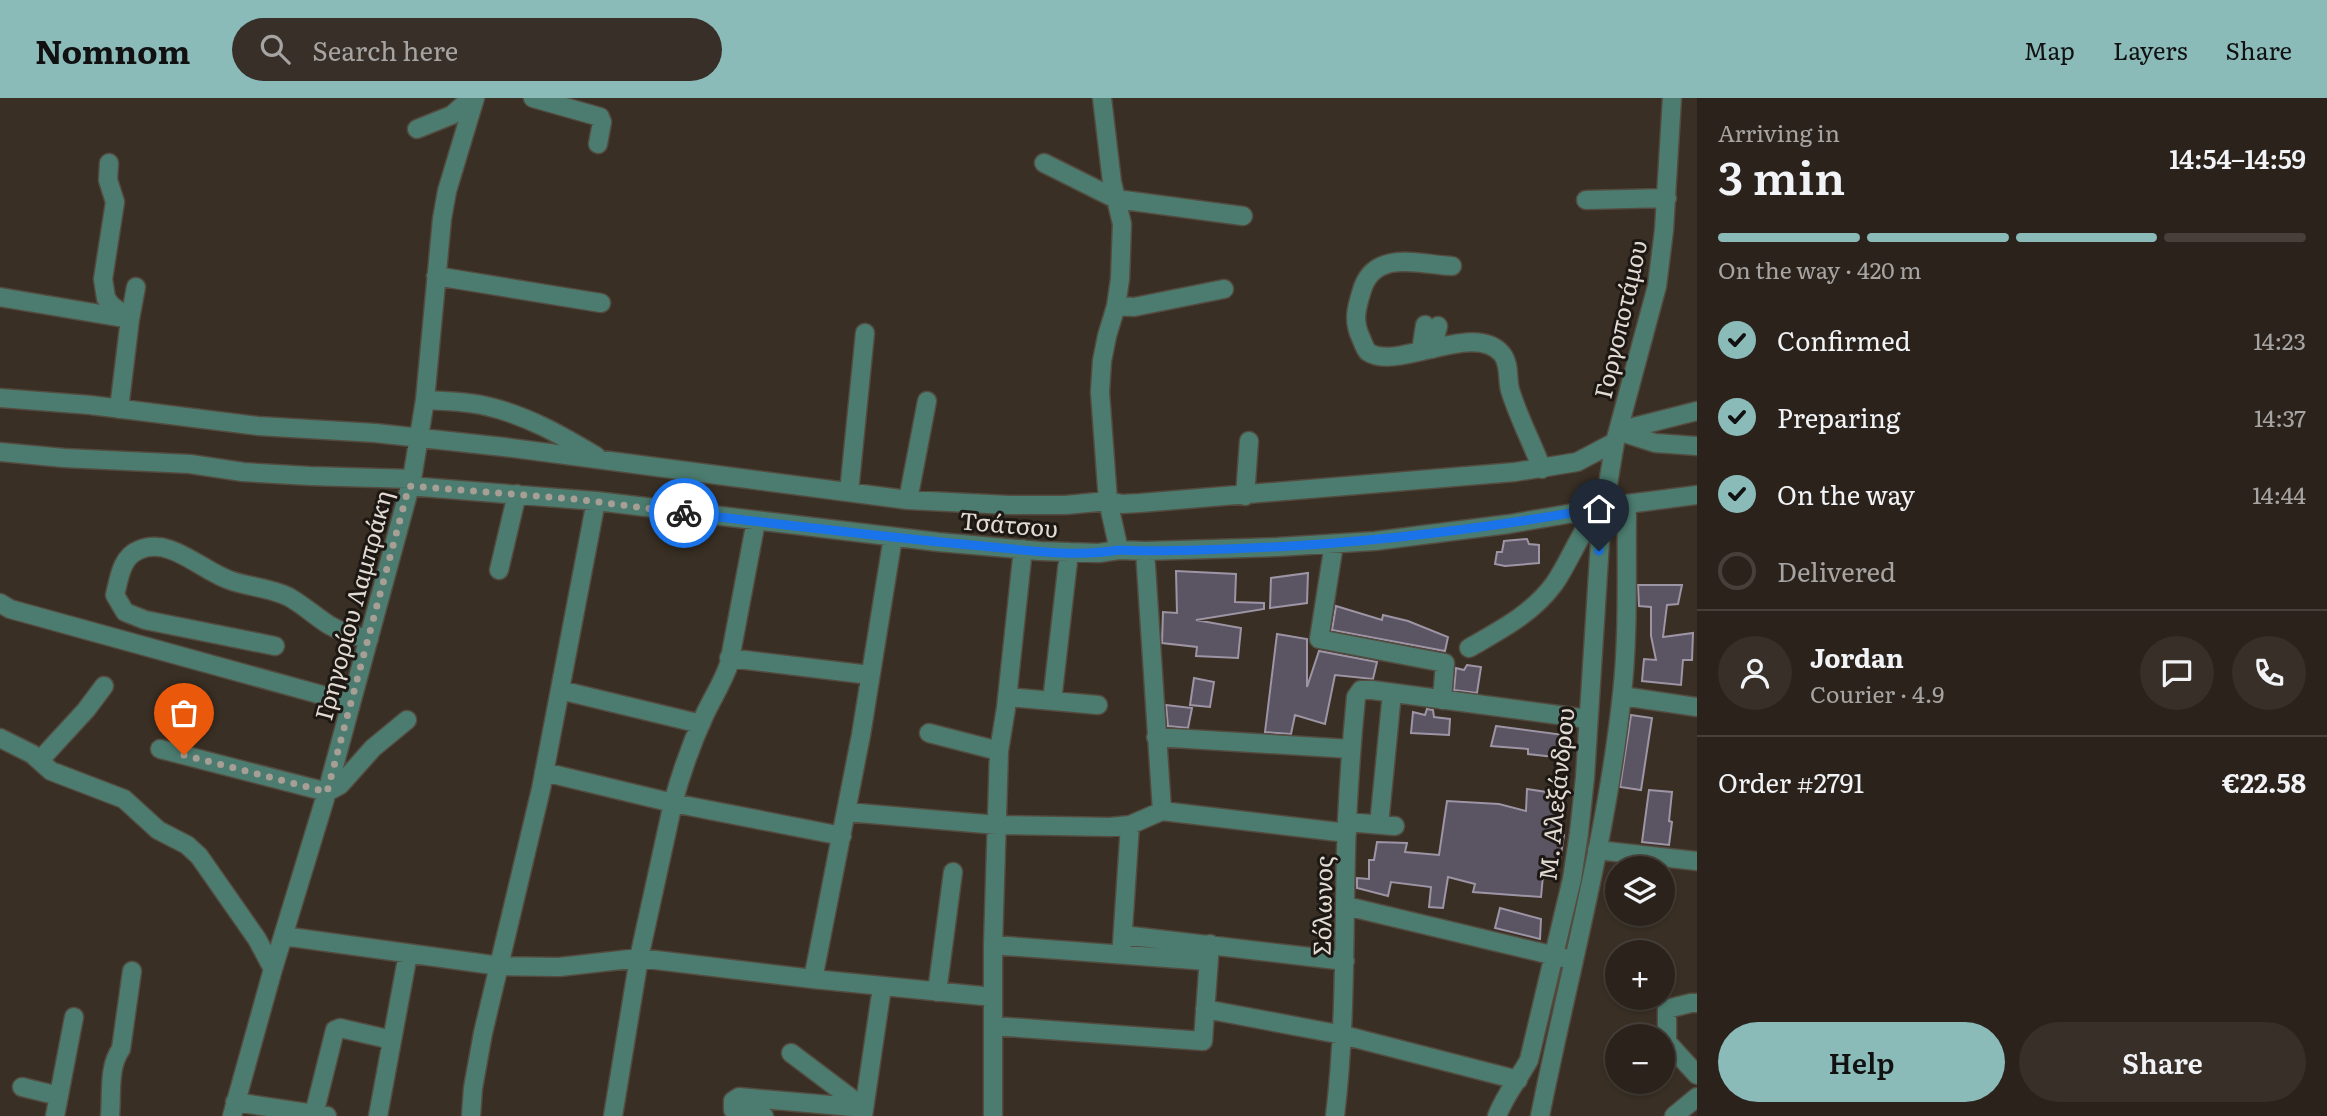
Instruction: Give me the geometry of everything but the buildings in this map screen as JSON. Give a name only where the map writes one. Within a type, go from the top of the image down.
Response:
[{"type":"street","points":[[533,98],[600,117],[602,122],[598,144]]},
{"type":"street","points":[[1102,98],[1110,170],[1122,224],[1123,248],[1116,306],[1104,349],[1100,392],[1108,501],[1119,550]]},
{"type":"street","name":"Γοργοποτάμου","points":[[1605,507],[1616,436],[1657,286],[1667,198],[1672,98]]},
{"type":"street","points":[[417,129],[452,115],[471,99]]},
{"type":"street","name":"Γρηγορίου Λαμπράκη","points":[[233,1109],[327,792],[410,483],[425,400],[447,191],[471,99]]},
{"type":"street","points":[[109,163],[108,180],[115,202],[103,278],[106,298],[111,306],[130,319]]},
{"type":"street","points":[[1044,163],[1116,199],[1243,216]]},
{"type":"street","points":[[1586,200],[1667,198]]},
{"type":"street","points":[[1452,266],[1406,260],[1386,264],[1367,276],[1356,310],[1356,328],[1367,351],[1378,356],[1427,350],[1461,342],[1477,342],[1493,347],[1502,354],[1507,365],[1510,389],[1542,468]]},
{"type":"street","points":[[436,276],[601,303]]},
{"type":"street","points":[[120,409],[136,287]]},
{"type":"street","points":[[1116,306],[1134,307],[1224,289]]},
{"type":"street","points":[[0,297],[130,319]]},
{"type":"street","points":[[1427,350],[1431,326]]},
{"type":"street","points":[[849,492],[865,333]]},
{"type":"street","points":[[0,398],[54,401],[258,426],[420,438],[908,500],[1009,505],[1066,505],[1108,501],[1122,504],[1245,496],[1448,479],[1542,468],[1577,462],[1616,436],[1697,411]]},
{"type":"street","points":[[425,400],[475,404],[512,414],[540,425],[603,460]]},
{"type":"street","points":[[908,500],[927,401]]},
{"type":"street","points":[[1616,436],[1655,443],[1697,446]]},
{"type":"street","points":[[1245,496],[1249,441]]},
{"type":"street","name":"Τσάτσου","points":[[0,453],[168,462],[243,472],[410,483],[893,537],[1023,550],[1099,553],[1119,550],[1374,541],[1509,524],[1627,503],[1697,495]]},
{"type":"street","points":[[499,570],[517,494]]},
{"type":"street","points":[[471,1116],[483,1033],[544,772],[596,502]]},
{"type":"street","name":"Μ. Αλεξάνδρου","points":[[1540,1116],[1597,850],[1622,696],[1626,648],[1627,503]]},
{"type":"street","points":[[1469,648],[1516,621],[1543,598],[1564,568],[1589,522],[1605,507]]},
{"type":"street","name":"Μ. Αλεξάνδρου","points":[[1497,1116],[1507,1094],[1529,1060],[1572,879],[1585,777],[1597,576],[1605,507]]},
{"type":"street","points":[[613,1116],[639,958],[673,803],[679,779],[701,724],[724,679],[756,522]]},
{"type":"street","points":[[813,979],[847,812],[893,537]]},
{"type":"street","points":[[1334,544],[1319,639],[1445,663],[1442,700]]},
{"type":"street","points":[[275,646],[145,620],[124,612],[114,596],[124,563],[136,551],[156,545],[231,581],[288,597],[330,626],[347,634],[369,639]]},
{"type":"street","points":[[993,1116],[992,998],[999,751],[1023,550]]},
{"type":"street","points":[[1145,551],[1162,811]]},
{"type":"street","points":[[1052,701],[1069,552]]},
{"type":"street","points":[[0,603],[10,609],[351,703]]},
{"type":"street","points":[[729,658],[870,675]]},
{"type":"street","points":[[40,760],[104,686]]},
{"type":"street","points":[[560,690],[701,724]]},
{"type":"street","name":"Σόλωνος","points":[[1335,1116],[1343,1035],[1347,828],[1356,697],[1361,690],[1392,693]]},
{"type":"street","points":[[847,812],[997,825],[1130,825],[1162,811],[1347,828],[1387,826],[1392,693],[1588,719]]},
{"type":"street","points":[[1007,696],[1098,705]]},
{"type":"street","points":[[1622,696],[1697,707]]},
{"type":"street","points":[[160,749],[327,792],[340,785],[373,748],[407,720]]},
{"type":"street","points":[[929,733],[999,751]]},
{"type":"street","points":[[1156,737],[1351,749]]},
{"type":"street","points":[[0,738],[20,747],[51,771],[124,799],[158,830],[187,845],[199,856],[257,939],[273,969]]},
{"type":"street","points":[[544,772],[673,803],[842,836]]},
{"type":"street","points":[[1121,955],[1130,825]]},
{"type":"street","points":[[1597,850],[1697,861]]},
{"type":"street","points":[[937,992],[953,872]]},
{"type":"street","points":[[1346,906],[1573,961]]},
{"type":"street","points":[[1123,935],[1209,952]]},
{"type":"street","points":[[283,936],[500,966],[559,967],[639,958],[992,998]]},
{"type":"street","points":[[993,945],[1121,955],[1209,952],[1345,961]]},
{"type":"street","points":[[993,1026],[1203,1041],[1209,952]]},
{"type":"street","points":[[378,1116],[408,954]]},
{"type":"street","points":[[110,1116],[112,1073],[116,1056],[121,1049],[132,971]]},
{"type":"street","points":[[863,1112],[882,987]]},
{"type":"street","points":[[1697,1003],[1667,1009],[1667,1042],[1697,1075]]},
{"type":"street","points":[[1205,1009],[1343,1035],[1518,1080]]},
{"type":"street","points":[[55,1116],[74,1017]]},
{"type":"street","points":[[233,1109],[321,1115],[335,1030],[340,1028],[392,1040]]},
{"type":"street","points":[[791,1053],[863,1112]]},
{"type":"street","points":[[22,1087],[59,1096]]},
{"type":"street","points":[[764,1116],[738,1114],[733,1110],[733,1101],[739,1097],[863,1112]]},
{"type":"street","points":[[1674,1116],[1697,1097]]},
{"type":"way so far","points":[[184,755],[327,792],[409,486],[575,499],[684,513]]},
{"type":"route","points":[[684,513],[937,542],[1099,553],[1119,550],[1277,547],[1374,541],[1509,524],[1605,507],[1599,551]]}]
